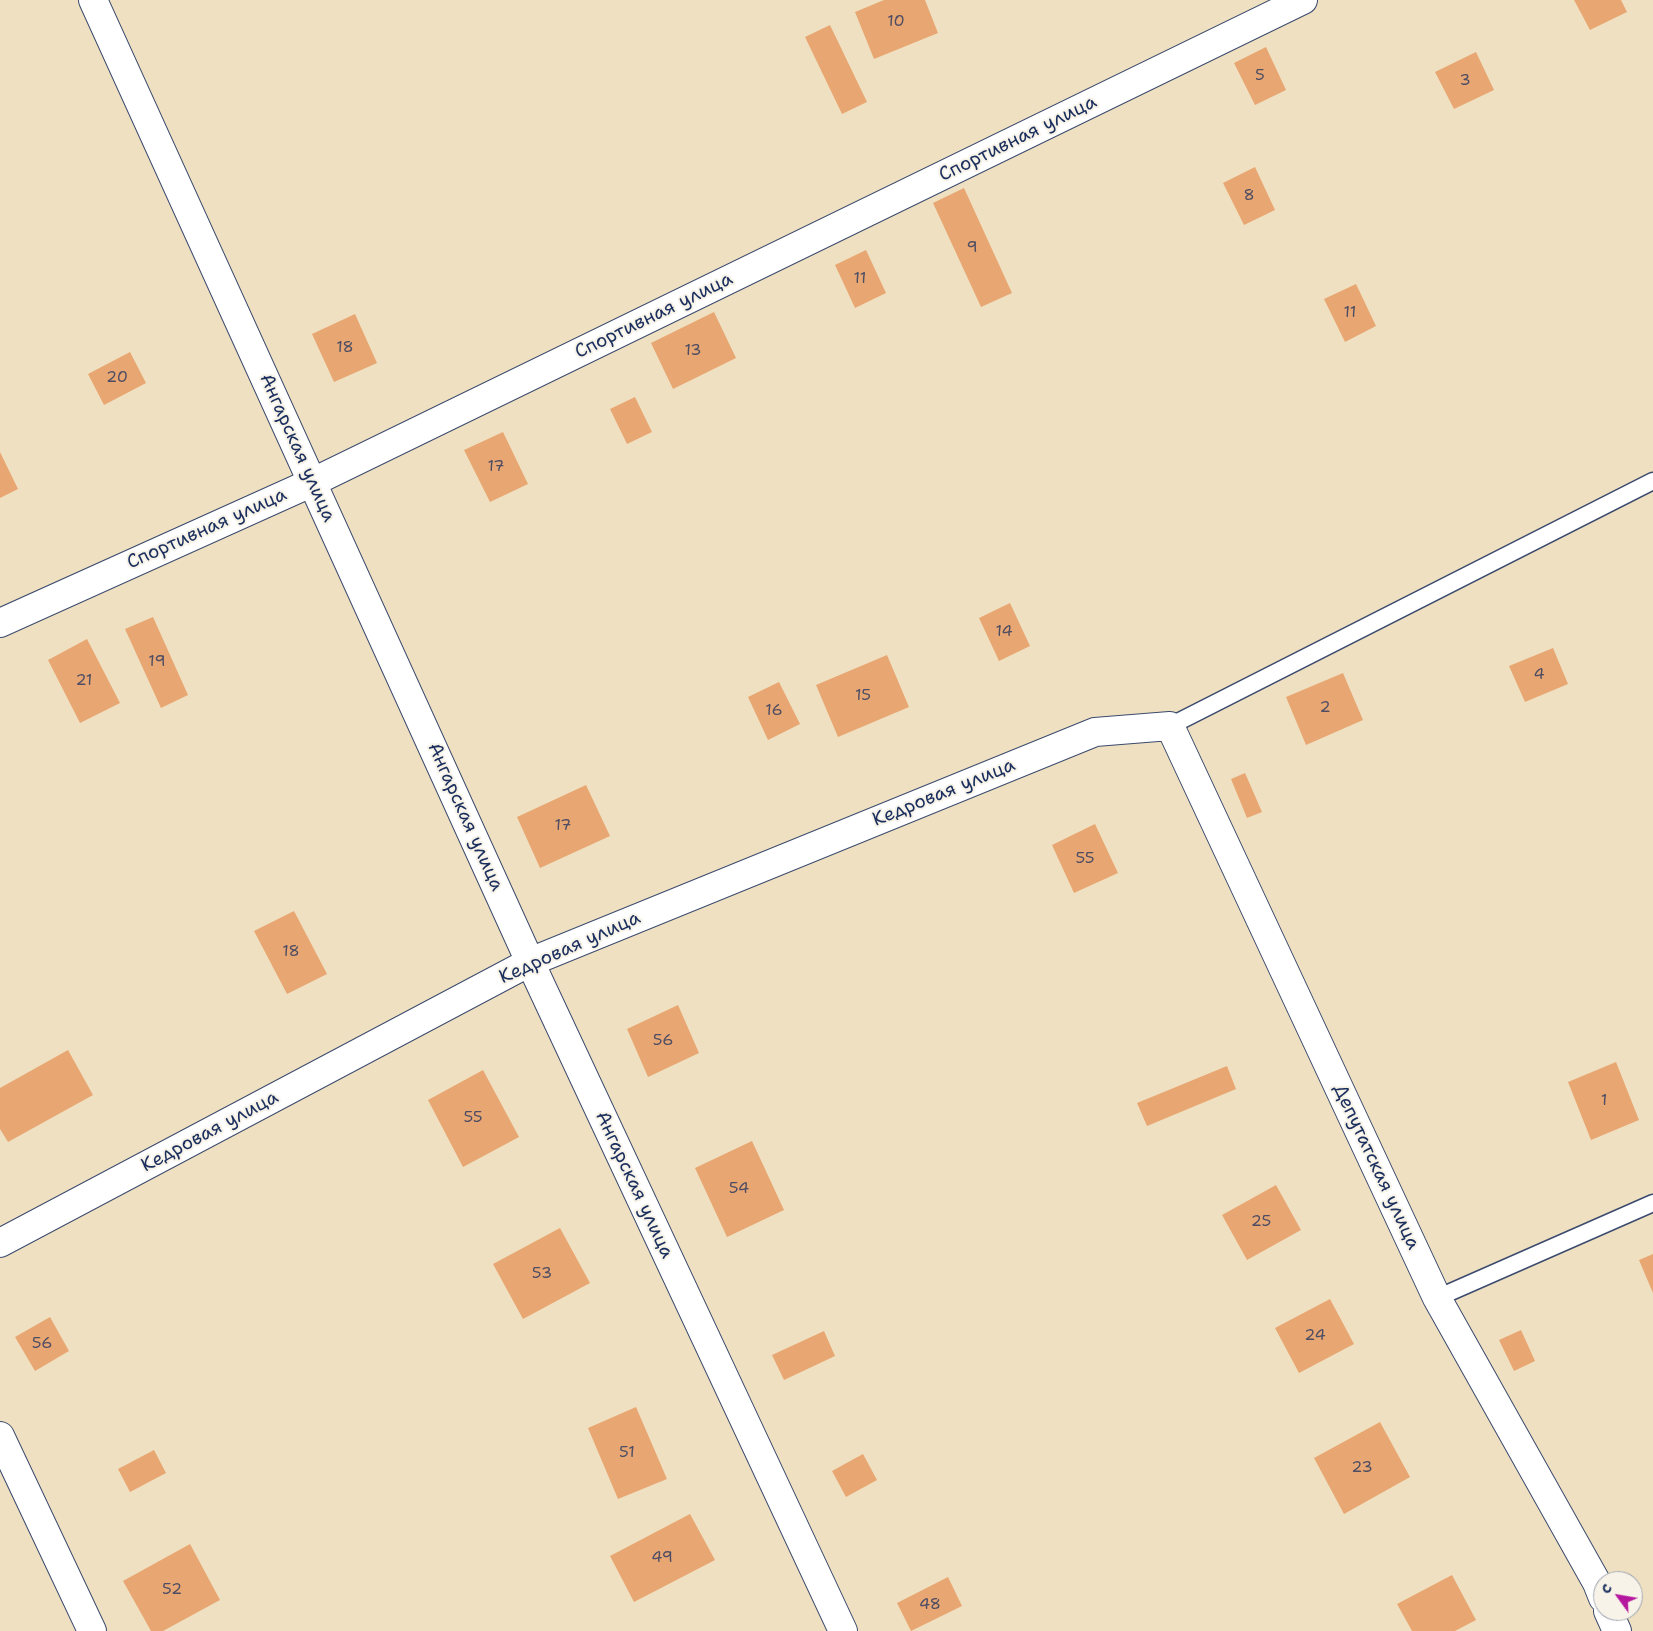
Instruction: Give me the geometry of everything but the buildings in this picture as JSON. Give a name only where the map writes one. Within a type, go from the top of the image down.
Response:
[{"type":"street","name":"Ангарская улица","points":[[93,0],[530,962],[843,1631]]},
{"type":"street","name":"Спортивная улица","points":[[0,622],[313,482],[1303,0]]},
{"type":"street","name":"Кедровая улица","points":[[0,1244],[530,962],[1095,732],[1170,726]]},
{"type":"street","name":"Депутатская улица","points":[[1170,726],[1437,1298],[1593,1576]]},
{"type":"street","points":[[0,1436],[92,1631]]},
{"type":"lane","points":[[1170,726],[1653,481]]},
{"type":"lane","points":[[1437,1298],[1653,1204]]}]
